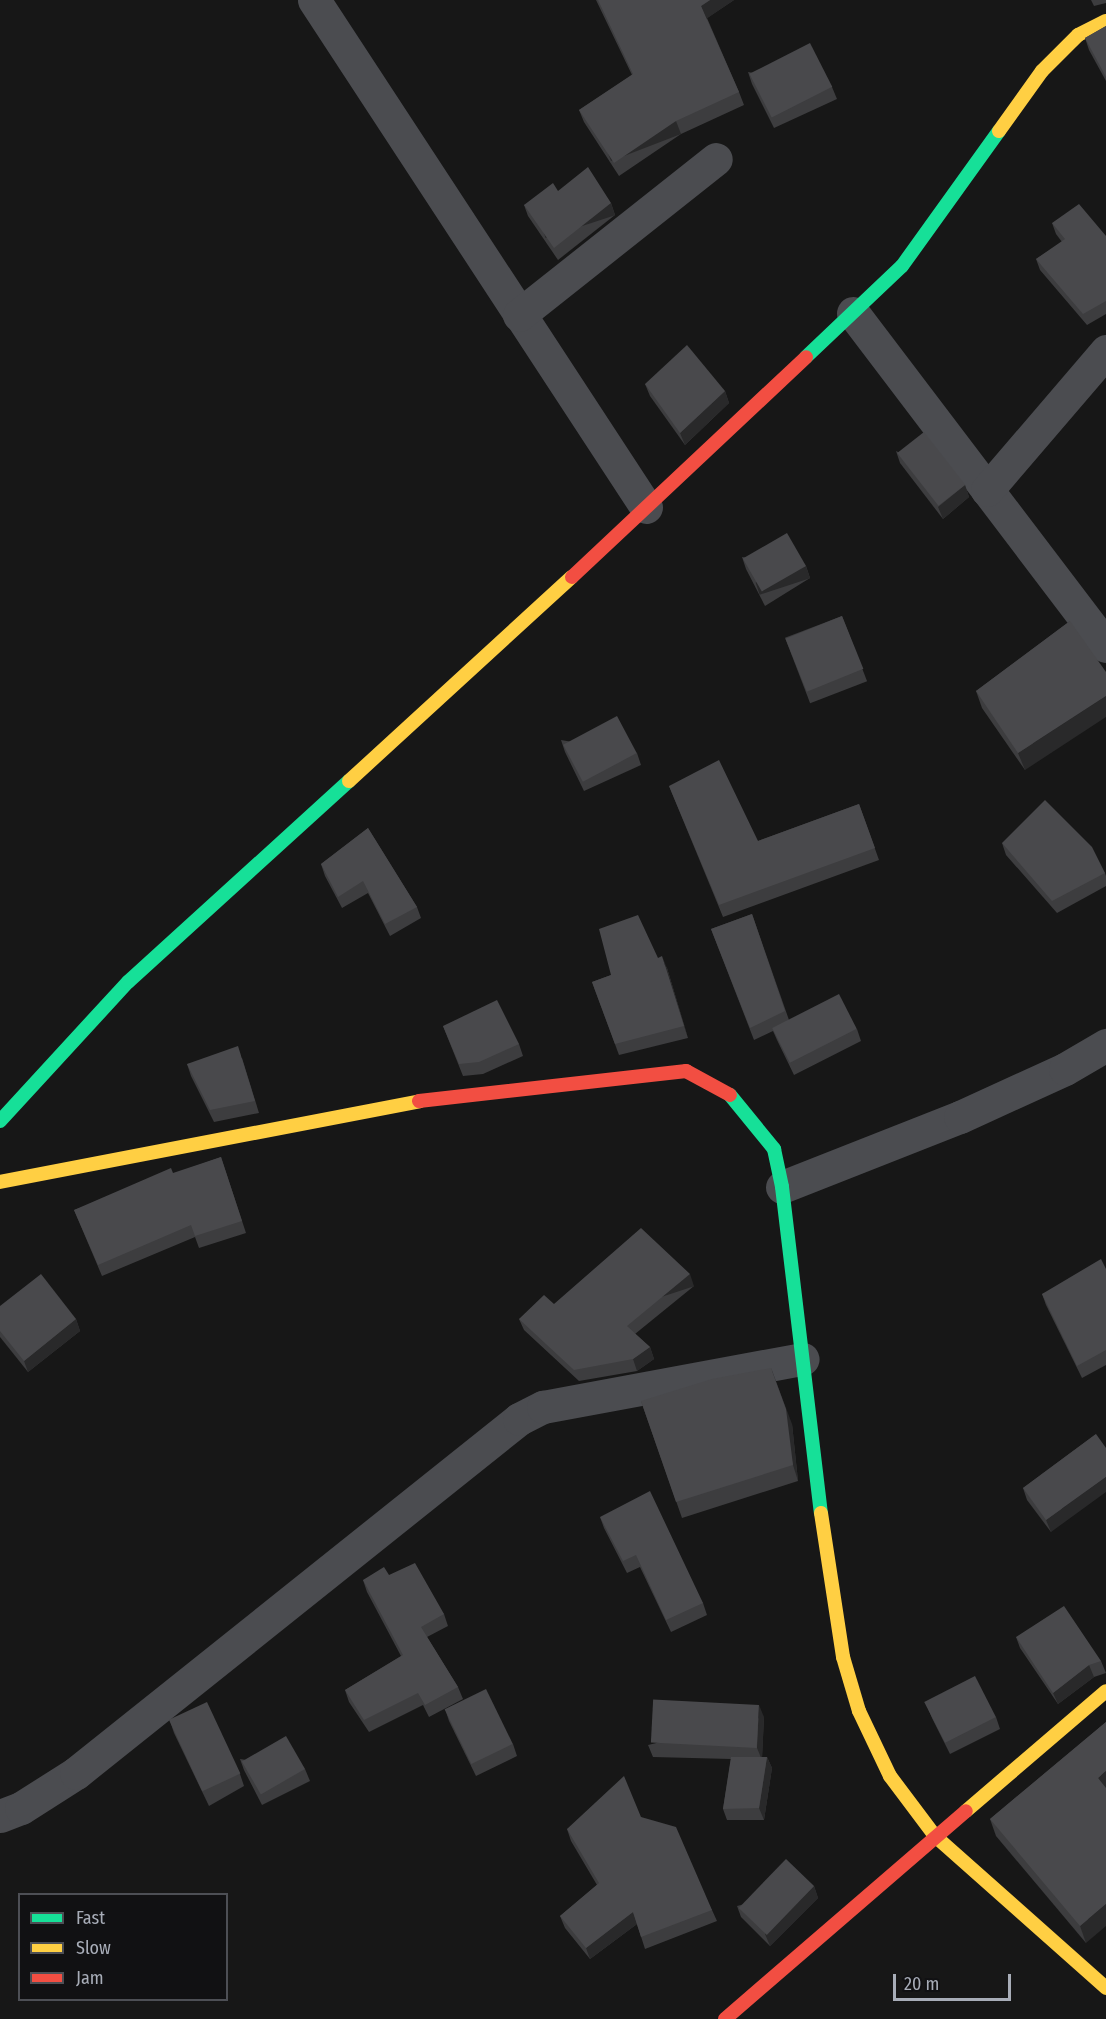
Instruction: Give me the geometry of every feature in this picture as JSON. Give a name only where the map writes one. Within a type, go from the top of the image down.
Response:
[{"type":"street","points":[[314,0],[646,507]]},
{"type":"street","points":[[0,1121],[128,982],[646,507],[902,266],[1042,71],[1078,35],[1106,21]]},
{"type":"street","points":[[519,315],[716,159]]},
{"type":"street","points":[[853,312],[1106,646]]},
{"type":"street","points":[[987,490],[1106,351]]},
{"type":"street","points":[[782,1187],[960,1117],[1065,1069],[1106,1045]]},
{"type":"street","points":[[0,1182],[437,1098],[686,1071],[732,1095],[774,1149],[782,1187],[825,1546],[843,1658],[859,1711],[890,1776],[935,1836],[1106,1988]]},
{"type":"street","points":[[0,1816],[21,1808],[76,1773],[519,1419],[543,1407],[803,1359]]},
{"type":"street","points":[[725,2019],[1106,1691]]},
{"type":"building","points":[[598,0],[710,0],[701,6],[739,92],[676,121],[614,163],[579,110],[633,74]]},
{"type":"building","points":[[1106,26],[1106,77],[1085,38]]},
{"type":"building","points":[[810,43],[832,87],[772,118],[749,74]]},
{"type":"building","points":[[588,167],[611,203],[554,248],[524,205],[553,183],[558,191]]},
{"type":"building","points":[[1079,204],[1106,236],[1106,301],[1083,314],[1036,259],[1065,239],[1052,223]]},
{"type":"building","points":[[687,345],[725,391],[680,433],[645,384]]},
{"type":"building","points":[[924,432],[965,485],[938,506],[897,453]]},
{"type":"building","points":[[787,533],[806,566],[762,591],[743,558]]},
{"type":"building","points":[[842,616],[863,669],[807,692],[785,639]]},
{"type":"building","points":[[1070,621],[1106,672],[1106,696],[1018,753],[976,691]]},
{"type":"building","points":[[617,716],[637,753],[583,782],[563,745]]},
{"type":"building","points":[[719,760],[758,841],[859,804],[875,848],[719,905],[669,786]]},
{"type":"building","points":[[1045,800],[1092,847],[1105,873],[1052,901],[1002,843]]},
{"type":"building","points":[[368,828],[417,907],[385,924],[363,881],[338,897],[321,864]]},
{"type":"building","points":[[752,914],[785,1011],[750,1028],[711,929]]},
{"type":"building","points":[[638,915],[658,958],[662,956],[684,1026],[615,1044],[592,982],[611,975],[599,929]]},
{"type":"building","points":[[839,994],[857,1029],[790,1063],[772,1028]]},
{"type":"building","points":[[497,1000],[519,1044],[479,1062],[459,1064],[443,1026]]},
{"type":"building","points":[[238,1046],[255,1101],[210,1110],[187,1064]]},
{"type":"building","points":[[221,1157],[242,1221],[195,1236],[191,1225],[98,1265],[74,1210],[171,1168],[173,1173]]},
{"type":"building","points":[[641,1228],[690,1274],[627,1326],[650,1347],[633,1359],[574,1370],[519,1319],[544,1295],[554,1304]]},
{"type":"building","points":[[1101,1259],[1106,1269],[1106,1350],[1077,1366],[1042,1294]]},
{"type":"building","points":[[41,1274],[76,1319],[24,1361],[0,1331],[0,1306]]},
{"type":"building","points":[[771,1368],[786,1409],[793,1465],[676,1502],[641,1401],[712,1379]]},
{"type":"building","points":[[1096,1434],[1106,1448],[1106,1477],[1046,1520],[1023,1488]]},
{"type":"building","points":[[650,1491],[703,1603],[666,1620],[636,1555],[623,1561],[600,1517]]},
{"type":"building","points":[[415,1563],[444,1614],[421,1627],[458,1687],[425,1705],[418,1693],[364,1720],[345,1690],[403,1655],[363,1580],[384,1567],[389,1575]]},
{"type":"building","points":[[1064,1606],[1101,1661],[1089,1665],[1053,1693],[1016,1637]]},
{"type":"building","points":[[975,1676],[996,1717],[945,1743],[924,1702]]},
{"type":"building","points":[[486,1689],[513,1744],[471,1764],[445,1709]]},
{"type":"building","points":[[653,1699],[759,1705],[757,1748],[651,1742]]},
{"type":"building","points":[[207,1702],[240,1774],[202,1791],[169,1720]]},
{"type":"building","points":[[1106,1722],[1106,1771],[1098,1778],[1106,1788],[1106,1904],[1080,1926],[990,1819]]},
{"type":"building","points":[[286,1736],[305,1769],[261,1794],[242,1762]]},
{"type":"building","points":[[731,1757],[767,1757],[759,1808],[723,1809]]},
{"type":"building","points":[[624,1776],[641,1817],[676,1827],[712,1910],[641,1937],[633,1912],[586,1948],[560,1916],[599,1883],[567,1829]]},
{"type":"building","points":[[786,1859],[814,1886],[767,1935],[739,1908]]},
{"type":"traffic: fast","points":[[806,357],[902,266],[999,131]]},
{"type":"traffic: fast","points":[[0,1121],[128,982],[349,781]]},
{"type":"traffic: fast","points":[[730,1095],[774,1149],[782,1187],[821,1513]]},
{"type":"traffic: slow","points":[[999,131],[1042,71],[1078,35],[1106,21]]},
{"type":"traffic: slow","points":[[349,781],[572,577]]},
{"type":"traffic: slow","points":[[0,1182],[419,1101]]},
{"type":"traffic: slow","points":[[821,1513],[843,1657],[859,1711],[890,1776],[935,1836],[1106,1988]]},
{"type":"traffic: slow","points":[[966,1811],[1106,1691]]},
{"type":"traffic: jam","points":[[572,577],[806,357]]},
{"type":"traffic: jam","points":[[419,1101],[686,1071],[730,1095]]},
{"type":"traffic: jam","points":[[725,2019],[966,1811]]}]
